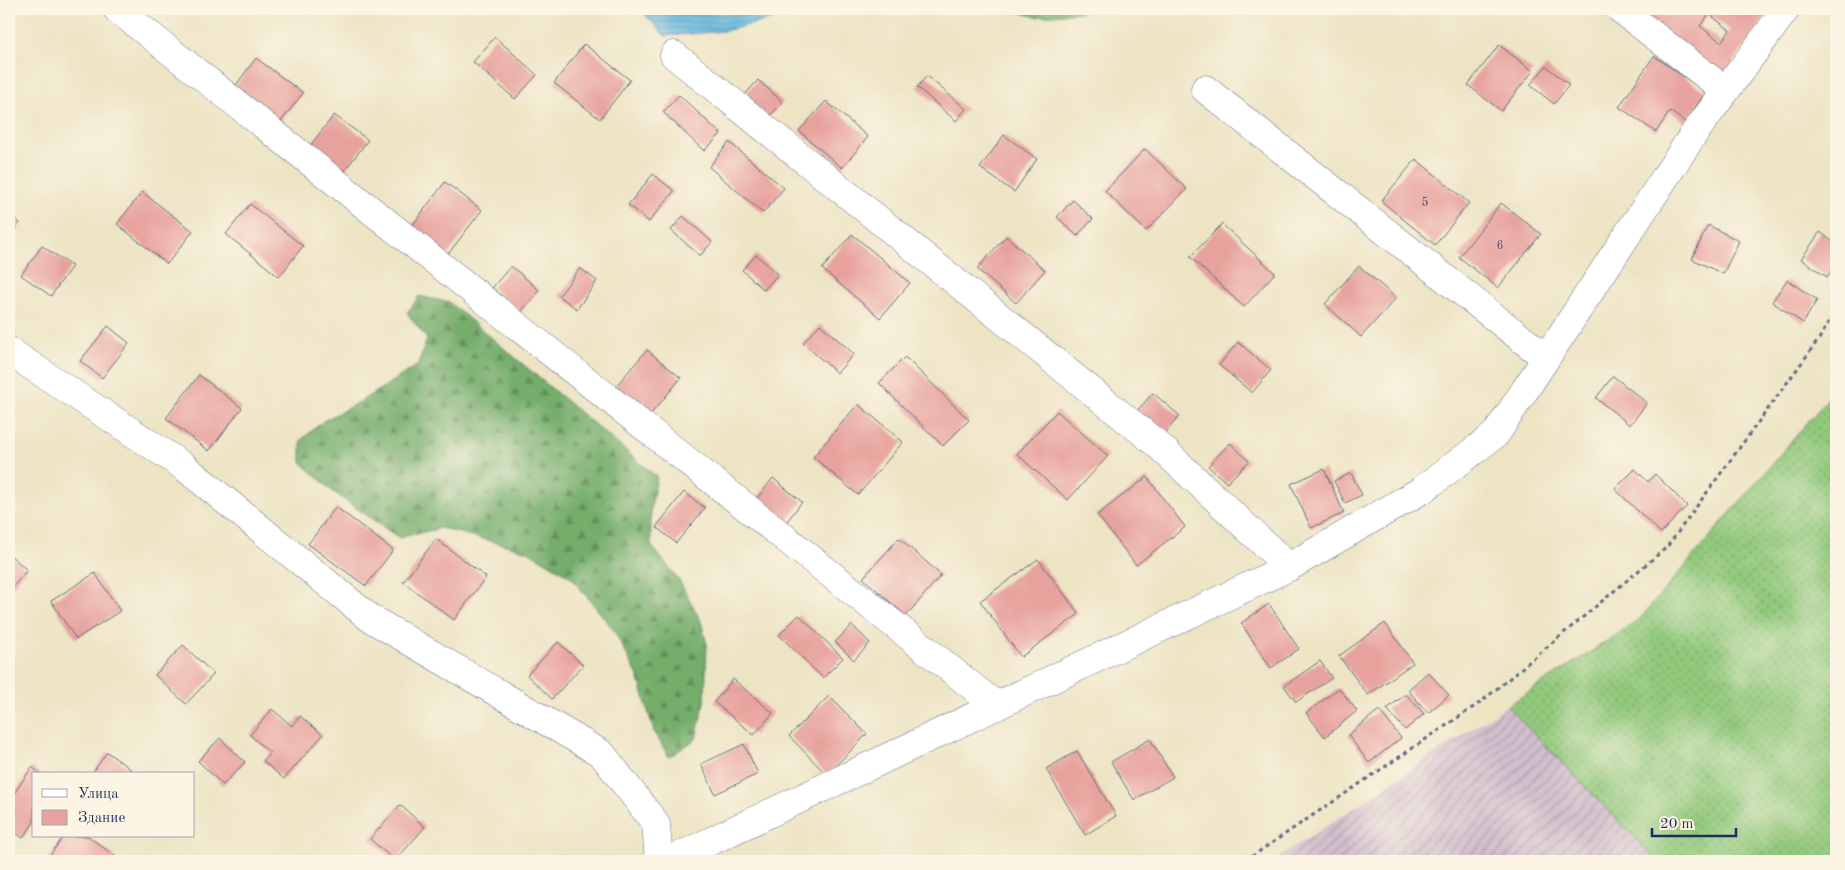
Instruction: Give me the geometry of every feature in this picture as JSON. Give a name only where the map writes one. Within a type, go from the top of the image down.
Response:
[{"type":"street","points":[[117,9],[997,706]]},
{"type":"street","points":[[1620,9],[1726,91]]},
{"type":"street","points":[[669,861],[1289,567],[1422,490],[1496,434],[1694,135],[1786,9]]},
{"type":"street","points":[[674,55],[1156,443],[1289,567]]},
{"type":"street","points":[[1205,89],[1546,358]]},
{"type":"street","points":[[9,351],[183,466],[370,618],[602,754],[656,824],[658,861]]},
{"type":"path","points":[[1245,861],[1480,702],[1667,547],[1819,339],[1836,309]]},
{"type":"shaded area","points":[[1507,706],[1657,861],[1274,861]]},
{"type":"green space","points":[[1009,9],[1107,9],[1036,17]]},
{"type":"green space","points":[[419,296],[449,302],[657,477],[651,507],[651,545],[679,580],[701,621],[707,645],[705,698],[696,739],[669,757],[654,732],[638,676],[613,629],[571,577],[528,551],[441,528],[399,538],[332,491],[301,462],[301,440],[323,421],[361,401],[418,365],[427,339],[407,313]]},
{"type":"green space","points":[[1836,389],[1836,861],[1657,861],[1507,706],[1638,621]]},
{"type":"water","points":[[640,9],[814,9],[725,31],[665,36]]},
{"type":"building","points":[[1628,9],[1771,9],[1722,79]],"holes":[[[1709,14],[1730,30],[1721,42],[1700,26]]]},
{"type":"building","points":[[495,37],[537,75],[515,99],[473,62]]},
{"type":"building","points":[[584,44],[630,80],[600,119],[554,83]]},
{"type":"building","points":[[1499,45],[1533,71],[1501,111],[1468,85]]},
{"type":"building","points":[[1654,56],[1706,92],[1685,122],[1670,111],[1656,132],[1619,107]]},
{"type":"building","points":[[256,58],[303,93],[276,128],[230,93]]},
{"type":"building","points":[[1546,66],[1569,85],[1554,104],[1530,85]]},
{"type":"building","points":[[927,76],[966,109],[956,121],[917,87]]},
{"type":"building","points":[[758,80],[783,102],[767,119],[742,98]]},
{"type":"building","points":[[679,95],[721,134],[704,151],[663,112]]},
{"type":"building","points":[[826,101],[868,137],[842,168],[799,131]]},
{"type":"building","points":[[334,115],[368,140],[339,178],[305,152]]},
{"type":"building","points":[[1004,135],[1037,159],[1014,192],[980,168]]},
{"type":"building","points":[[729,142],[784,188],[763,213],[709,167]]},
{"type":"building","points":[[1145,149],[1187,189],[1146,231],[1105,191]]},
{"type":"building","points":[[1416,159],[1469,203],[1435,245],[1381,201]]},
{"type":"building","points":[[653,174],[674,191],[649,222],[628,205]]},
{"type":"building","points":[[445,182],[482,210],[445,258],[408,231]]},
{"type":"building","points":[[142,192],[193,231],[167,264],[117,224]]},
{"type":"building","points":[[1073,200],[1093,219],[1077,236],[1057,217]]},
{"type":"building","points":[[1501,203],[1541,234],[1498,288],[1459,257]]},
{"type":"building","points":[[250,204],[303,246],[279,277],[226,234]]},
{"type":"building","points":[[9,214],[20,223],[9,238]]},
{"type":"building","points":[[683,216],[712,242],[700,256],[671,230]]},
{"type":"building","points":[[1222,224],[1275,273],[1244,307],[1190,257]]},
{"type":"building","points":[[1708,225],[1739,241],[1723,274],[1692,259]]},
{"type":"building","points":[[1820,232],[1836,244],[1836,265],[1827,277],[1801,259]]},
{"type":"building","points":[[852,234],[910,283],[880,318],[822,269]]},
{"type":"building","points":[[1006,236],[1045,270],[1016,303],[977,269]]},
{"type":"building","points":[[42,246],[72,266],[51,296],[21,275]]},
{"type":"building","points":[[756,255],[778,274],[764,290],[742,270]]},
{"type":"building","points":[[511,266],[539,290],[521,312],[492,288]]},
{"type":"building","points":[[1359,266],[1396,298],[1361,337],[1325,304]]},
{"type":"building","points":[[580,268],[597,281],[577,309],[559,296]]},
{"type":"building","points":[[1787,280],[1817,300],[1803,323],[1772,302]]},
{"type":"building","points":[[820,324],[854,354],[837,373],[803,343]]},
{"type":"building","points":[[108,326],[129,343],[102,378],[80,361]]},
{"type":"building","points":[[1238,342],[1271,370],[1252,393],[1219,365]]},
{"type":"building","points":[[647,350],[681,378],[651,414],[616,386]]},
{"type":"building","points":[[905,357],[969,420],[943,446],[879,383]]},
{"type":"building","points":[[199,375],[242,408],[209,451],[166,418]]},
{"type":"building","points":[[1613,376],[1647,403],[1630,425],[1596,398]]},
{"type":"building","points":[[1153,393],[1180,416],[1163,435],[1136,412]]},
{"type":"building","points":[[858,404],[903,442],[858,495],[813,457]]},
{"type":"building","points":[[1057,411],[1108,456],[1068,500],[1017,454]]},
{"type":"building","points":[[1230,443],[1249,461],[1227,483],[1208,466]]},
{"type":"building","points":[[1324,469],[1344,513],[1311,528],[1291,484]]},
{"type":"building","points":[[1635,469],[1648,482],[1655,474],[1687,506],[1661,533],[1615,489]]},
{"type":"building","points":[[1351,473],[1362,495],[1345,503],[1334,481]]},
{"type":"building","points":[[1147,477],[1185,527],[1136,565],[1097,515]]},
{"type":"building","points":[[773,478],[802,502],[784,525],[754,502]]},
{"type":"building","points":[[684,492],[705,508],[676,543],[656,527]]},
{"type":"building","points":[[336,507],[393,550],[366,586],[308,544]]},
{"type":"building","points":[[899,538],[941,575],[906,616],[863,578]]},
{"type":"building","points":[[436,539],[486,577],[454,620],[403,582]]},
{"type":"building","points":[[9,554],[27,570],[12,588],[9,585]]},
{"type":"building","points":[[1038,559],[1079,614],[1021,657],[980,601]]},
{"type":"building","points":[[95,573],[120,611],[76,639],[51,601]]},
{"type":"building","points":[[1269,604],[1299,649],[1271,668],[1241,623]]},
{"type":"building","points":[[799,615],[843,658],[823,678],[779,635]]},
{"type":"building","points":[[1385,623],[1413,663],[1368,695],[1339,656]]},
{"type":"building","points":[[852,625],[870,643],[854,660],[835,642]]},
{"type":"building","points":[[558,642],[583,665],[552,699],[527,675]]},
{"type":"building","points":[[183,645],[214,674],[186,704],[155,675]]},
{"type":"building","points":[[1320,661],[1332,678],[1296,702],[1284,686]]},
{"type":"building","points":[[1428,672],[1449,695],[1428,713],[1408,690]]},
{"type":"building","points":[[733,679],[773,713],[754,735],[714,702]]},
{"type":"building","points":[[1339,688],[1357,711],[1325,737],[1306,713]]},
{"type":"building","points":[[1406,694],[1424,714],[1405,730],[1387,709]]},
{"type":"building","points":[[829,696],[867,734],[827,775],[789,736]]},
{"type":"building","points":[[272,709],[292,726],[300,716],[323,735],[284,779],[263,761],[270,753],[250,735]]},
{"type":"building","points":[[1379,710],[1401,738],[1369,763],[1348,735]]},
{"type":"building","points":[[220,738],[245,762],[223,785],[198,761]]},
{"type":"building","points":[[1150,739],[1173,777],[1134,800],[1111,762]]},
{"type":"building","points":[[744,744],[758,774],[715,794],[701,764]]},
{"type":"building","points":[[1077,751],[1116,816],[1085,835],[1046,769]]},
{"type":"building","points":[[107,752],[134,772],[93,772]]},
{"type":"building","points":[[32,767],[38,772],[32,772],[32,825],[23,838],[9,828],[9,801]]},
{"type":"building","points":[[400,805],[425,827],[395,861],[370,839]]},
{"type":"building","points":[[63,838],[91,838],[116,857],[113,861],[52,861],[48,858]]}]
